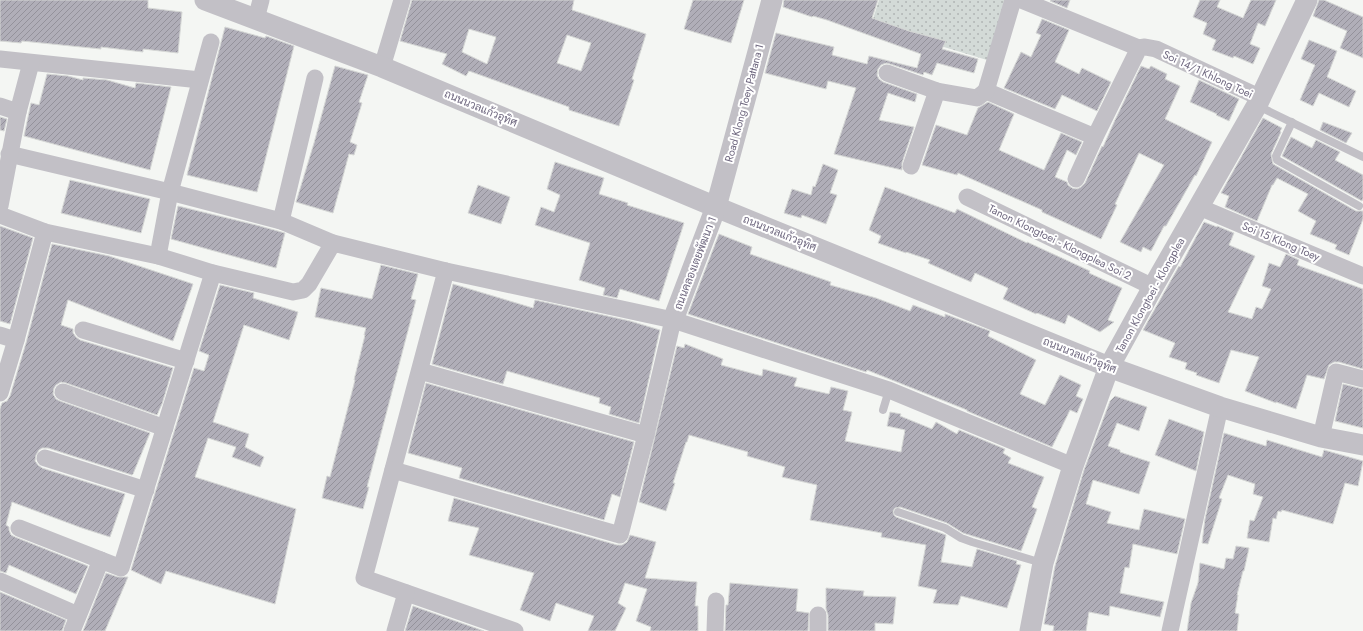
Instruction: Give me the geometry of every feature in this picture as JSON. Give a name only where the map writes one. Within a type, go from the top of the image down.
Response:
[{"type":"street","name":"ถนนนวลแก้วอุทิศ","points":[[205,0],[258,10],[382,66],[716,207],[1109,367],[1220,407],[1321,437],[1363,445]]},
{"type":"street","points":[[382,66],[402,0]]},
{"type":"street","name":"Road Klong Toey Pattana 1","points":[[716,207],[772,0]]},
{"type":"street","points":[[886,73],[938,91],[977,98],[986,91],[1013,0]]},
{"type":"street","name":"Soi 14/1 Khlong Toei","points":[[1021,0],[1148,48],[1259,102]]},
{"type":"street","name":"Tanon Klongtoei - Klongplea","points":[[1030,631],[1043,563],[1073,466],[1109,367],[1259,102],[1307,0]]},
{"type":"street","points":[[158,256],[170,192],[211,42]]},
{"type":"street","points":[[1076,179],[1095,138],[1148,48]]},
{"type":"street","points":[[0,59],[200,80]]},
{"type":"street","points":[[0,206],[18,112],[31,63]]},
{"type":"street","points":[[281,221],[315,78]]},
{"type":"street","points":[[911,166],[938,91]]},
{"type":"street","points":[[986,91],[1095,138]]},
{"type":"street","points":[[0,106],[18,112]]},
{"type":"street","points":[[9,154],[170,192],[281,221],[333,243],[446,271],[673,320],[889,390],[1073,466]]},
{"type":"street","name":"Tanon Klongtoei - Klongplea Soi 2","points":[[967,197],[1153,287]]},
{"type":"street","name":"ถนนคลองเตยพัฒนา 1","points":[[673,320],[716,207]]},
{"type":"street","name":"Soi 15 Klong Toey","points":[[1199,207],[1363,276]]},
{"type":"street","points":[[0,215],[45,232],[158,256],[214,273],[293,292],[303,290],[309,284],[333,243]]},
{"type":"street","points":[[0,393],[8,337],[45,232]]},
{"type":"street","points":[[446,271],[364,578],[515,631]]},
{"type":"street","points":[[19,528],[121,568],[214,273]]},
{"type":"street","points":[[393,470],[620,535],[646,435],[673,320]]},
{"type":"street","points":[[83,330],[186,361]]},
{"type":"street","points":[[420,371],[646,435]]},
{"type":"street","points":[[1321,437],[1336,372],[1363,379]]},
{"type":"street","points":[[63,392],[165,428]]},
{"type":"street","points":[[1170,631],[1220,407]]},
{"type":"street","points":[[45,458],[146,490]]},
{"type":"street","points":[[72,631],[101,560]]},
{"type":"street","points":[[0,581],[78,615]]},
{"type":"street","points":[[395,631],[406,593]]},
{"type":"street","points":[[715,631],[716,601]]},
{"type":"lane","points":[[1259,102],[1292,122],[1363,157]]},
{"type":"lane","points":[[1292,122],[1276,156],[1277,160],[1359,206]]},
{"type":"lane","points":[[884,410],[889,390]]},
{"type":"lane","points":[[898,512],[945,528],[961,538],[972,542],[1043,563]]},
{"type":"shaded area","points":[[879,0],[1005,0],[987,60],[871,25]]},
{"type":"building","points":[[0,0],[148,0],[148,8],[182,12],[178,53],[143,49],[143,52],[101,47],[101,49],[22,41],[21,43],[0,41]]},
{"type":"building","points":[[412,0],[574,0],[572,10],[646,34],[632,79],[634,80],[619,126],[569,110],[569,107],[469,71],[466,76],[442,64],[447,54],[400,41]],"holes":[[[469,29],[496,37],[487,64],[462,52]],[[567,35],[591,43],[581,71],[557,63]]]},
{"type":"building","points":[[693,0],[744,0],[731,43],[684,29]]},
{"type":"building","points":[[784,0],[878,0],[872,18],[909,31],[946,41],[942,49],[978,59],[974,73],[937,63],[932,75],[924,72],[923,75],[886,63],[881,65],[878,69],[877,75],[883,82],[917,94],[915,102],[888,93],[879,120],[914,127],[902,163],[902,170],[834,154],[856,88],[828,81],[826,89],[765,73],[776,33],[834,47],[832,55],[867,64],[869,56],[917,68],[921,54],[827,20],[812,17],[783,7]]},
{"type":"building","points":[[1070,0],[1067,8],[1050,1]]},
{"type":"building","points":[[1200,0],[1220,0],[1217,7],[1243,18],[1251,0],[1276,0],[1265,26],[1258,23],[1250,44],[1260,48],[1253,64],[1234,56],[1233,58],[1212,50],[1216,40],[1203,34],[1207,23],[1193,17]]},
{"type":"building","points":[[1319,0],[1324,0],[1363,17],[1363,58],[1340,48],[1347,31],[1313,16]]},
{"type":"building","points":[[1042,19],[1069,30],[1055,62],[1079,74],[1082,68],[1111,82],[1097,111],[1062,95],[1055,109],[1004,88],[1021,52],[1031,57],[1041,35],[1036,33]]},
{"type":"building","points":[[225,27],[265,38],[266,36],[294,46],[257,192],[187,175]]},
{"type":"building","points":[[1309,40],[1337,51],[1327,77],[1356,91],[1349,107],[1319,93],[1313,106],[1300,100],[1315,65],[1301,59]]},
{"type":"building","points":[[335,66],[368,75],[359,102],[362,103],[350,142],[357,145],[354,155],[349,154],[333,213],[296,202]]},
{"type":"building","points":[[1141,66],[1149,69],[1151,66],[1167,74],[1165,79],[1180,86],[1165,119],[1212,142],[1196,176],[1195,175],[1166,226],[1164,226],[1151,251],[1143,247],[1141,252],[1120,242],[1164,165],[1139,153],[1115,204],[1117,205],[1101,239],[1042,212],[1042,210],[958,173],[957,175],[922,165],[936,125],[967,135],[978,108],[988,102],[1014,114],[999,150],[1044,170],[1061,133],[1082,142],[1076,155],[1067,150],[1055,177],[1067,182],[1072,188],[1077,189],[1085,183]]},
{"type":"building","points":[[47,74],[68,76],[83,80],[83,78],[107,80],[135,88],[136,83],[171,87],[150,170],[24,136],[31,103],[39,105]]},
{"type":"building","points":[[1199,80],[1239,99],[1229,121],[1190,102]]},
{"type":"building","points":[[0,117],[7,119],[4,131],[0,130]]},
{"type":"building","points":[[1263,118],[1282,128],[1271,154],[1273,164],[1356,211],[1363,211],[1363,219],[1349,255],[1335,249],[1337,245],[1310,234],[1316,221],[1298,211],[1308,194],[1277,178],[1272,185],[1257,221],[1225,207],[1229,196],[1221,193]]},
{"type":"building","points":[[1323,122],[1352,133],[1346,143],[1320,130]]},
{"type":"building","points":[[1291,137],[1312,148],[1316,140],[1340,152],[1335,160],[1363,175],[1362,201],[1282,156]]},
{"type":"building","points":[[555,162],[604,178],[599,194],[628,203],[627,205],[684,223],[659,301],[620,289],[617,298],[603,295],[605,288],[579,280],[590,243],[535,225],[541,207],[554,212],[560,195],[547,189]]},
{"type":"building","points":[[823,164],[838,170],[830,193],[837,195],[826,224],[802,215],[801,218],[784,213],[792,189],[811,195],[813,186],[815,187]]},
{"type":"building","points":[[70,180],[150,199],[141,233],[61,213]]},
{"type":"building","points":[[478,185],[510,197],[501,224],[468,213]]},
{"type":"building","points":[[885,187],[955,213],[957,209],[1027,243],[1090,271],[1089,273],[1122,288],[1108,320],[1114,322],[1100,332],[1068,315],[1065,324],[1037,313],[1036,314],[1003,299],[1008,288],[975,273],[971,282],[928,263],[930,260],[878,243],[881,236],[869,230]]},
{"type":"building","points":[[178,206],[285,233],[276,268],[171,239]]},
{"type":"building","points":[[1204,222],[1234,233],[1229,245],[1255,256],[1228,312],[1252,319],[1256,307],[1262,309],[1271,289],[1262,286],[1269,263],[1280,267],[1286,254],[1299,260],[1297,265],[1363,289],[1363,369],[1334,362],[1329,365],[1324,379],[1307,375],[1296,409],[1245,391],[1259,357],[1231,350],[1219,383],[1196,375],[1197,373],[1185,369],[1187,363],[1169,357],[1175,343],[1143,330],[1179,266],[1180,267]]},
{"type":"building","points":[[0,226],[33,238],[10,324],[0,321]]},
{"type":"building","points":[[719,234],[752,247],[750,254],[831,282],[830,285],[876,298],[910,311],[913,305],[945,317],[945,314],[990,331],[988,336],[1036,360],[1020,394],[1045,405],[1060,375],[1081,385],[1076,396],[1083,399],[1077,413],[1070,410],[1052,447],[967,410],[867,370],[866,372],[688,314]]},
{"type":"building","points":[[52,244],[109,256],[193,284],[173,341],[68,300],[61,325],[73,329],[73,333],[80,340],[173,368],[157,415],[66,383],[61,382],[54,388],[53,394],[56,399],[60,401],[150,433],[132,475],[48,448],[42,448],[36,455],[35,461],[42,468],[125,494],[110,537],[12,502],[6,525],[9,527],[11,535],[88,566],[76,594],[9,565],[6,573],[0,571],[0,409],[2,403],[7,401],[10,396],[26,343]]},
{"type":"building","points":[[381,265],[418,274],[411,299],[416,300],[367,487],[369,487],[363,509],[322,498],[327,476],[330,477],[355,380],[366,328],[315,317],[321,288],[372,299]]},
{"type":"building","points":[[453,284],[533,308],[535,300],[630,321],[660,330],[639,423],[609,414],[611,407],[599,403],[600,398],[507,371],[503,384],[432,364]]},
{"type":"building","points":[[220,285],[254,293],[253,298],[298,312],[289,340],[244,325],[213,422],[249,434],[245,447],[264,457],[260,467],[232,457],[236,447],[208,438],[195,477],[296,509],[275,604],[166,571],[161,584],[131,570],[194,368],[204,371],[209,355],[199,351]]},
{"type":"building","points":[[685,344],[723,359],[721,365],[762,376],[763,369],[797,378],[794,386],[829,394],[831,387],[848,391],[843,410],[852,412],[845,441],[901,452],[905,430],[887,426],[890,412],[901,414],[900,416],[932,429],[936,422],[957,434],[959,430],[1005,449],[1003,453],[1011,458],[1008,463],[1044,477],[1032,507],[1037,509],[1021,551],[963,533],[947,523],[900,507],[895,508],[893,511],[896,517],[946,535],[941,562],[972,567],[977,549],[1017,561],[1016,564],[1021,565],[1007,608],[961,596],[958,605],[933,603],[937,590],[918,586],[926,545],[881,537],[882,533],[810,520],[817,485],[782,477],[785,467],[747,456],[748,452],[689,435],[673,483],[675,483],[666,511],[639,502],[677,346],[684,348]]},
{"type":"building","points":[[426,383],[634,442],[620,497],[612,494],[604,520],[459,478],[462,468],[408,453]]},
{"type":"building","points":[[1343,384],[1363,389],[1363,428],[1335,421]]},
{"type":"building","points":[[1115,396],[1147,407],[1139,431],[1117,423],[1108,446],[1120,450],[1120,452],[1150,462],[1139,494],[1093,480],[1086,504],[1111,512],[1107,523],[1139,530],[1144,509],[1185,519],[1177,554],[1133,544],[1129,568],[1125,567],[1120,593],[1164,602],[1160,617],[1110,606],[1109,616],[1089,612],[1086,631],[1053,631],[1054,626],[1044,624],[1055,566],[1084,470],[1110,401]]},
{"type":"building","points":[[1169,419],[1204,432],[1196,471],[1155,455]]},
{"type":"building","points":[[1224,433],[1266,446],[1267,440],[1322,457],[1324,450],[1363,461],[1358,486],[1345,483],[1333,524],[1282,510],[1281,512],[1278,511],[1276,519],[1273,518],[1269,542],[1247,538],[1250,520],[1254,521],[1263,497],[1253,494],[1255,484],[1228,475],[1219,498],[1222,499],[1208,544],[1202,543],[1205,519]]},
{"type":"building","points":[[454,498],[617,545],[622,545],[627,542],[630,535],[656,542],[645,578],[697,582],[695,606],[698,606],[698,631],[650,631],[651,627],[636,621],[647,589],[625,583],[618,603],[626,608],[615,631],[588,631],[594,616],[556,603],[550,621],[520,610],[534,573],[469,555],[479,528],[448,521]]},
{"type":"building","points":[[1236,546],[1249,548],[1237,595],[1235,613],[1239,614],[1237,631],[1187,631],[1191,603],[1198,583],[1200,563],[1224,569],[1226,558],[1233,559]]},
{"type":"building","points":[[106,573],[118,577],[128,577],[105,631],[83,631]]},
{"type":"building","points":[[730,583],[798,589],[796,611],[809,613],[808,631],[725,631],[726,605],[728,605]]},
{"type":"building","points":[[826,588],[864,591],[863,596],[896,597],[893,624],[875,623],[875,631],[828,631]]},
{"type":"building","points":[[0,592],[66,620],[62,631],[0,631]]},
{"type":"building","points":[[413,606],[484,631],[405,631]]}]
